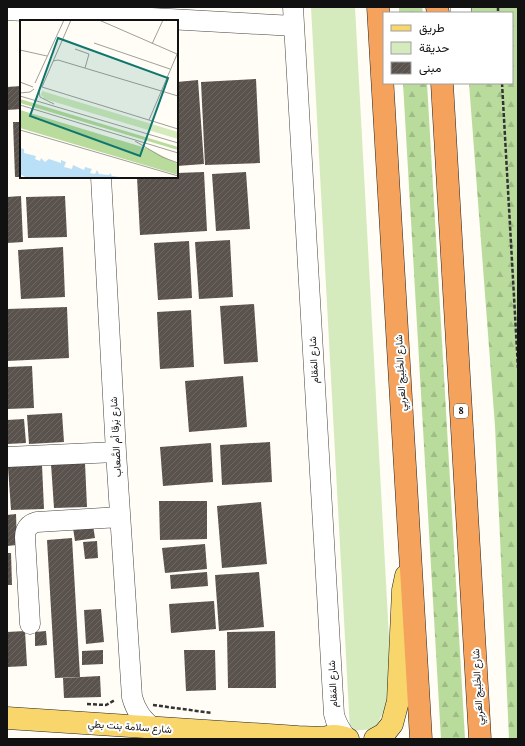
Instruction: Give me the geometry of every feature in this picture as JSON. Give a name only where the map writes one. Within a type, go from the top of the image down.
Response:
[{"type":"highway","name":"شارع الخَلِيج العَربِي","points":[[378,7],[421,739]]},
{"type":"highway","name":"شارع الخَلِيج العَربِي","points":[[442,84],[480,739]]},
{"type":"main road","points":[[375,739],[384,734],[392,724],[398,702],[403,590],[404,582],[411,562]]},
{"type":"main road","name":"شارع سلامة بنت بطي","points":[[7,718],[262,737],[334,738]]},
{"type":"street","points":[[7,10],[93,14],[294,17]]},
{"type":"street","name":"شارع المَقام","points":[[294,17],[334,714],[334,738]]},
{"type":"street","name":"شارع بَرقا أم الصَّعاب","points":[[101,178],[120,517],[124,699],[153,728]]},
{"type":"street","points":[[7,457],[116,452]]},
{"type":"street","points":[[30,624],[25,537],[26,529],[29,525],[37,522],[120,517]]},
{"type":"street","points":[[112,725],[123,712],[124,699]]},
{"type":"path","points":[[502,84],[518,368]]},
{"type":"path","points":[[83,704],[106,705],[124,699]]},
{"type":"green space","points":[[311,7],[355,7],[392,694],[375,729],[350,731]]},
{"type":"green space","points":[[399,7],[422,7],[423,12],[399,12]]},
{"type":"green space","points":[[465,7],[518,7],[518,739],[509,739],[495,426],[469,84],[513,84],[513,12],[465,12]]},
{"type":"green space","points":[[403,84],[427,84],[465,739],[441,739]]},
{"type":"building","points":[[256,79],[260,163],[205,165],[201,82]]},
{"type":"building","points":[[198,80],[204,164],[178,166],[178,82]]},
{"type":"building","points":[[20,86],[20,109],[7,110],[7,87]]},
{"type":"building","points":[[13,122],[20,122],[20,177],[15,177]]},
{"type":"building","points":[[204,172],[207,231],[140,235],[137,178],[178,178],[178,173]]},
{"type":"building","points":[[246,172],[250,229],[216,231],[212,174]]},
{"type":"building","points":[[21,196],[23,242],[7,243],[7,197]]},
{"type":"building","points":[[65,196],[67,237],[28,238],[26,197]]},
{"type":"building","points":[[230,240],[233,297],[199,299],[195,242]]},
{"type":"building","points":[[189,241],[192,298],[158,300],[154,243]]},
{"type":"building","points":[[63,247],[65,297],[21,299],[18,250]]},
{"type":"building","points":[[254,304],[258,362],[224,364],[220,306]]},
{"type":"building","points":[[67,307],[69,358],[7,361],[7,309]]},
{"type":"building","points":[[191,310],[194,367],[160,369],[157,312]]},
{"type":"building","points":[[32,366],[34,408],[7,409],[7,367]]},
{"type":"building","points":[[243,376],[247,427],[189,432],[185,381]]},
{"type":"building","points":[[62,413],[64,442],[29,444],[27,415]]},
{"type":"building","points":[[24,419],[26,443],[7,444],[7,420]]},
{"type":"building","points":[[270,442],[272,482],[222,485],[220,445]]},
{"type":"building","points":[[211,443],[213,482],[163,486],[160,447]]},
{"type":"building","points":[[85,463],[87,507],[54,508],[51,464]]},
{"type":"building","points":[[42,465],[44,509],[11,510],[8,467]]},
{"type":"building","points":[[159,501],[207,501],[207,539],[160,540]]},
{"type":"building","points":[[261,502],[267,564],[222,568],[217,506]]},
{"type":"building","points":[[16,514],[17,545],[7,546],[7,515]]},
{"type":"building","points":[[93,525],[95,538],[75,541],[73,528]]},
{"type":"building","points":[[72,538],[80,677],[55,678],[47,540]]},
{"type":"building","points":[[97,541],[98,558],[85,559],[83,542]]},
{"type":"building","points":[[205,544],[207,569],[165,573],[162,548]]},
{"type":"building","points":[[7,553],[11,553],[12,585],[7,585]]},
{"type":"building","points":[[207,572],[208,586],[171,589],[170,575]]},
{"type":"building","points":[[259,572],[264,627],[219,631],[215,575]]},
{"type":"building","points":[[214,601],[216,629],[171,633],[169,604]]},
{"type":"building","points":[[101,609],[104,642],[86,644],[84,610]]},
{"type":"building","points":[[25,631],[27,666],[7,667],[7,632]]},
{"type":"building","points":[[46,631],[47,645],[35,646],[35,632]]},
{"type":"building","points":[[275,631],[276,688],[228,688],[227,632]]},
{"type":"building","points":[[103,650],[103,664],[82,665],[82,651]]},
{"type":"building","points":[[184,650],[215,650],[216,690],[186,691]]},
{"type":"building","points":[[100,676],[101,697],[64,698],[63,678]]}]
